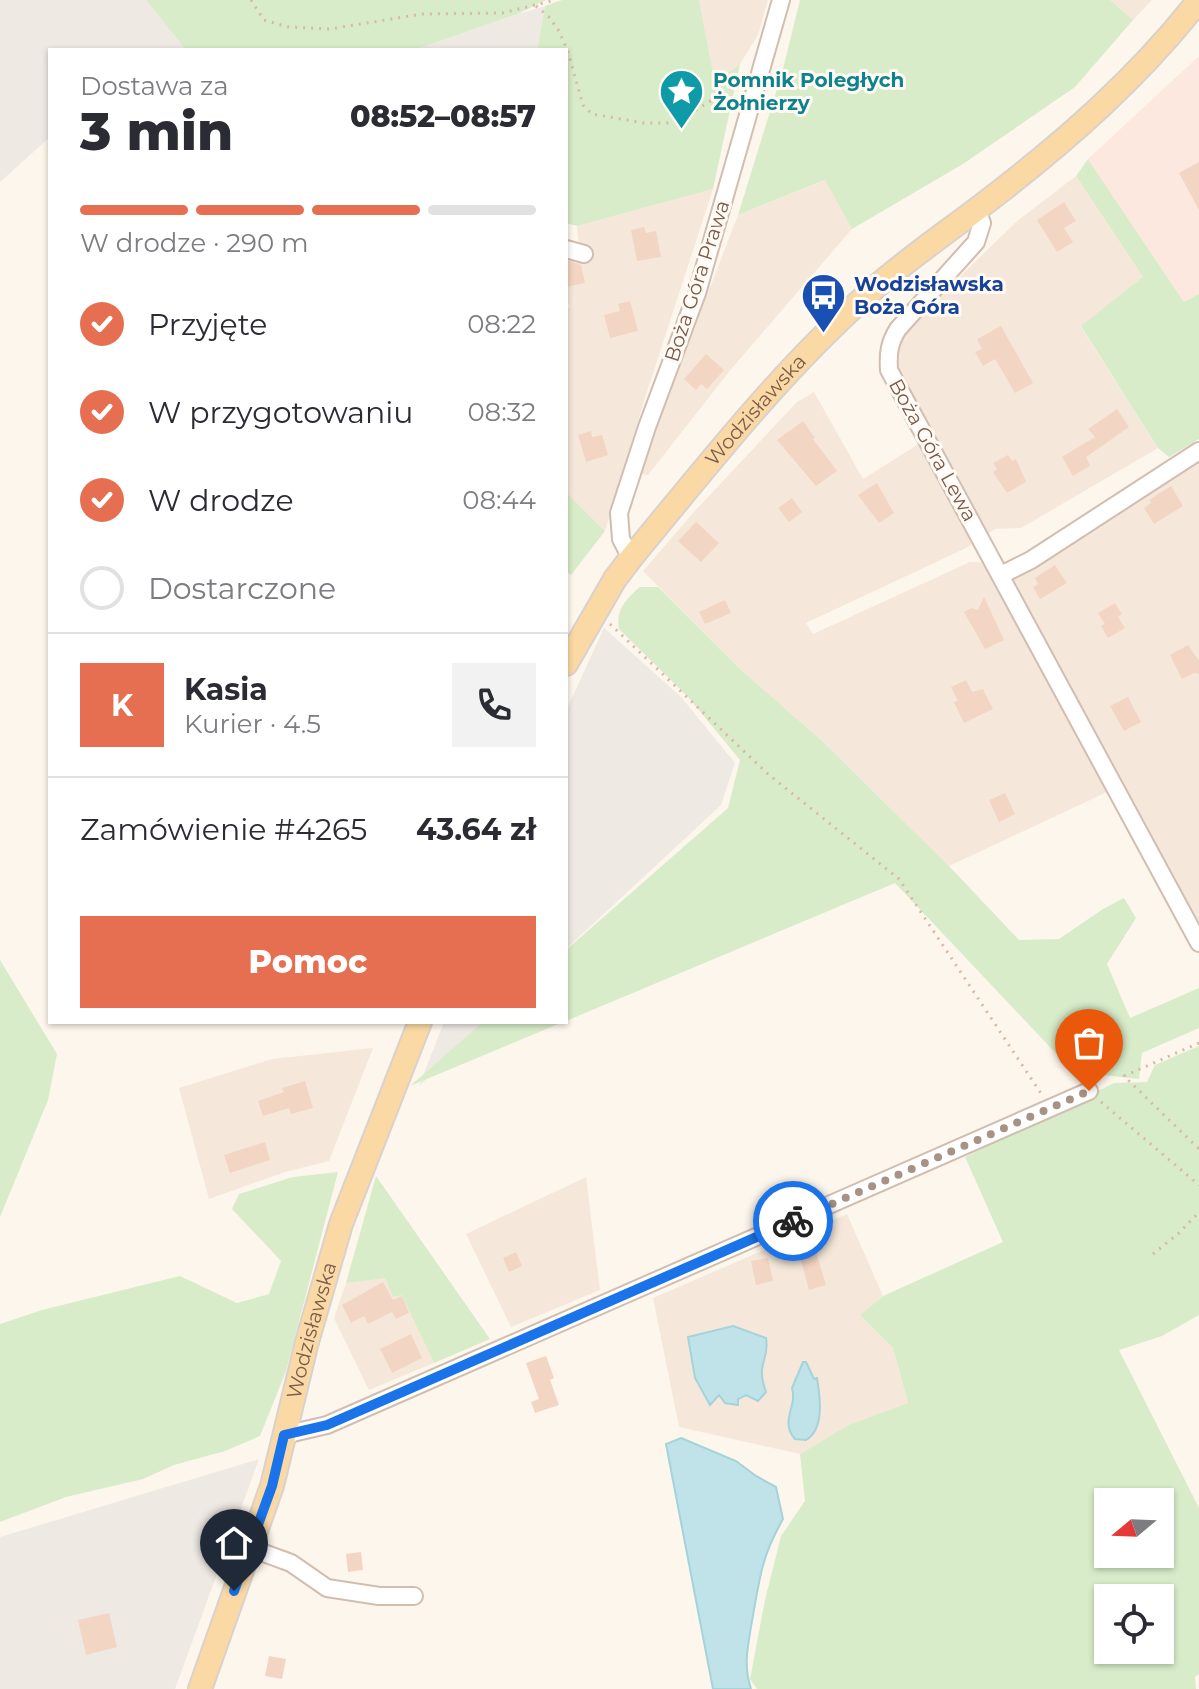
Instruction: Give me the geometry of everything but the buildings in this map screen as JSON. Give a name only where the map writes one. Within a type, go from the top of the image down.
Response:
[{"type":"main road","name":"Wodzisławska","points":[[568,660],[631,558],[744,421],[823,334],[872,290],[977,210],[1114,95],[1180,25],[1199,0]]},
{"type":"main road","name":"Wodzisławska","points":[[200,1689],[272,1486],[307,1342],[341,1224],[419,1024]]},
{"type":"street","name":"Boża Góra Prawa","points":[[631,558],[621,539],[619,513],[697,293],[781,0]]},
{"type":"street","name":"Boża Góra Lewa","points":[[977,210],[982,223],[976,242],[898,329],[888,354],[894,381],[1199,943]]},
{"type":"street","points":[[568,250],[584,254]]},
{"type":"street","points":[[1001,575],[1031,560],[1199,451]]},
{"type":"street","points":[[284,1435],[327,1425],[1089,1091]]},
{"type":"street","points":[[250,1548],[291,1563],[327,1588],[379,1596],[414,1596]]},
{"type":"path","points":[[251,0],[264,20],[288,27],[330,29],[422,14],[483,15],[556,0]]},
{"type":"path","points":[[536,6],[549,17],[566,48]]},
{"type":"path","points":[[568,52],[583,105],[592,114],[644,123],[667,123],[691,113],[761,67]]},
{"type":"path","points":[[596,611],[768,774],[899,879],[1044,1099]]},
{"type":"path","points":[[1199,1043],[1124,1076],[1199,1149]]},
{"type":"path","points":[[1089,1091],[1199,1185]]},
{"type":"path","points":[[1153,1254],[1199,1212]]},
{"type":"shaded area","points":[[0,0],[146,0],[184,48],[48,48],[48,139],[0,182]]},
{"type":"shaded area","points":[[699,0],[768,0],[758,35],[740,64],[715,84]]},
{"type":"shaded area","points":[[1110,0],[1152,0],[1133,20]]},
{"type":"shaded area","points":[[545,6],[537,48],[420,48]]},
{"type":"shaded area","points":[[1199,56],[1199,294],[1185,303],[1088,159]]},
{"type":"shaded area","points":[[1076,176],[1143,277],[1081,327],[1158,448],[1021,528],[995,529],[966,548],[806,623],[813,634],[970,562],[1033,564],[1199,456],[1199,930],[1122,785],[949,866],[820,739],[739,668],[643,571],[797,402],[814,392],[863,479],[933,435],[902,380],[896,356],[900,335],[1016,222]]},
{"type":"shaded area","points":[[826,180],[852,229],[732,368],[648,475],[642,474],[669,381],[700,299],[711,285],[738,215]]},
{"type":"shaded area","points":[[713,189],[605,531],[568,494],[568,260],[580,257],[577,226]]},
{"type":"shaded area","points":[[604,628],[681,697],[735,763],[721,805],[568,947],[568,707]]},
{"type":"shaded area","points":[[443,1024],[486,1024],[419,1086]]},
{"type":"shaded area","points":[[373,1048],[329,1161],[285,1172],[209,1199],[179,1088],[272,1059]]},
{"type":"shaded area","points":[[586,1177],[600,1290],[511,1327],[466,1234]]},
{"type":"shaded area","points":[[847,1214],[883,1296],[860,1315],[893,1348],[908,1403],[848,1425],[800,1454],[679,1427],[653,1298]]},
{"type":"shaded area","points":[[385,1277],[393,1297],[402,1294],[434,1363],[369,1390],[334,1318],[346,1283]]},
{"type":"shaded area","points":[[259,1459],[175,1689],[0,1689],[0,1537]]},
{"type":"green space","points":[[146,0],[546,0],[518,14],[420,48],[184,48]]},
{"type":"green space","points":[[562,0],[699,0],[715,83],[740,64],[713,189],[577,226],[568,224],[568,48],[537,48],[545,6]]},
{"type":"green space","points":[[800,0],[1110,0],[1133,20],[1075,87],[963,164],[852,229],[825,180],[738,215],[782,73]]},
{"type":"green space","points":[[1088,159],[1184,302],[1199,294],[1199,439],[1169,457],[1158,448],[1081,326],[1143,277],[1076,176]]},
{"type":"green space","points":[[568,494],[605,531],[571,575],[568,573]]},
{"type":"green space","points":[[640,587],[658,587],[739,668],[820,739],[1019,940],[1059,939],[1124,898],[1136,918],[1107,964],[1130,1018],[1199,988],[1199,1028],[1142,1053],[1139,1079],[1102,1075],[1083,1082],[895,883],[568,1020],[568,948],[728,808],[740,760],[688,697],[619,629],[620,610]]},
{"type":"green space","points":[[0,960],[57,1054],[48,1100],[0,1217]]},
{"type":"green space","points":[[481,1024],[558,1024],[410,1086]]},
{"type":"green space","points":[[1199,1046],[1199,1315],[1162,1336],[1119,1350],[1199,1508],[1199,1674],[1195,1677],[1196,1689],[757,1689],[750,1679],[781,1536],[805,1501],[800,1454],[848,1425],[908,1403],[893,1348],[860,1315],[883,1296],[1003,1242],[965,1157],[1114,1083],[1147,1082],[1155,1065]]},
{"type":"green space","points":[[338,1172],[286,1371],[260,1436],[225,1451],[174,1465],[143,1479],[66,1497],[0,1522],[0,1324],[42,1310],[180,1276],[237,1303],[269,1294],[281,1261],[232,1209],[239,1194],[293,1177]]},
{"type":"green space","points":[[376,1176],[490,1339],[434,1363],[402,1295],[393,1297],[385,1278],[346,1283]]},
{"type":"water","points":[[733,1326],[766,1338],[762,1374],[766,1392],[758,1401],[746,1395],[738,1399],[738,1405],[725,1403],[719,1395],[710,1405],[695,1378],[688,1337]]},
{"type":"water","points":[[803,1362],[806,1362],[814,1379],[817,1378],[820,1403],[816,1428],[806,1440],[795,1439],[789,1426],[792,1388]]},
{"type":"water","points":[[681,1438],[736,1461],[776,1487],[783,1519],[762,1568],[757,1592],[747,1655],[751,1689],[713,1689],[666,1444]]},
{"type":"way so far","points":[[793,1221],[1089,1091]]},
{"type":"place","name":"Pomnik Poległych Żołnierzy","points":[[682,130]]},
{"type":"place","name":"Wodzisławska Boża Góra","points":[[823,334]]},
{"type":"route","points":[[234,1591],[272,1486],[284,1435],[327,1425],[793,1221]]}]
